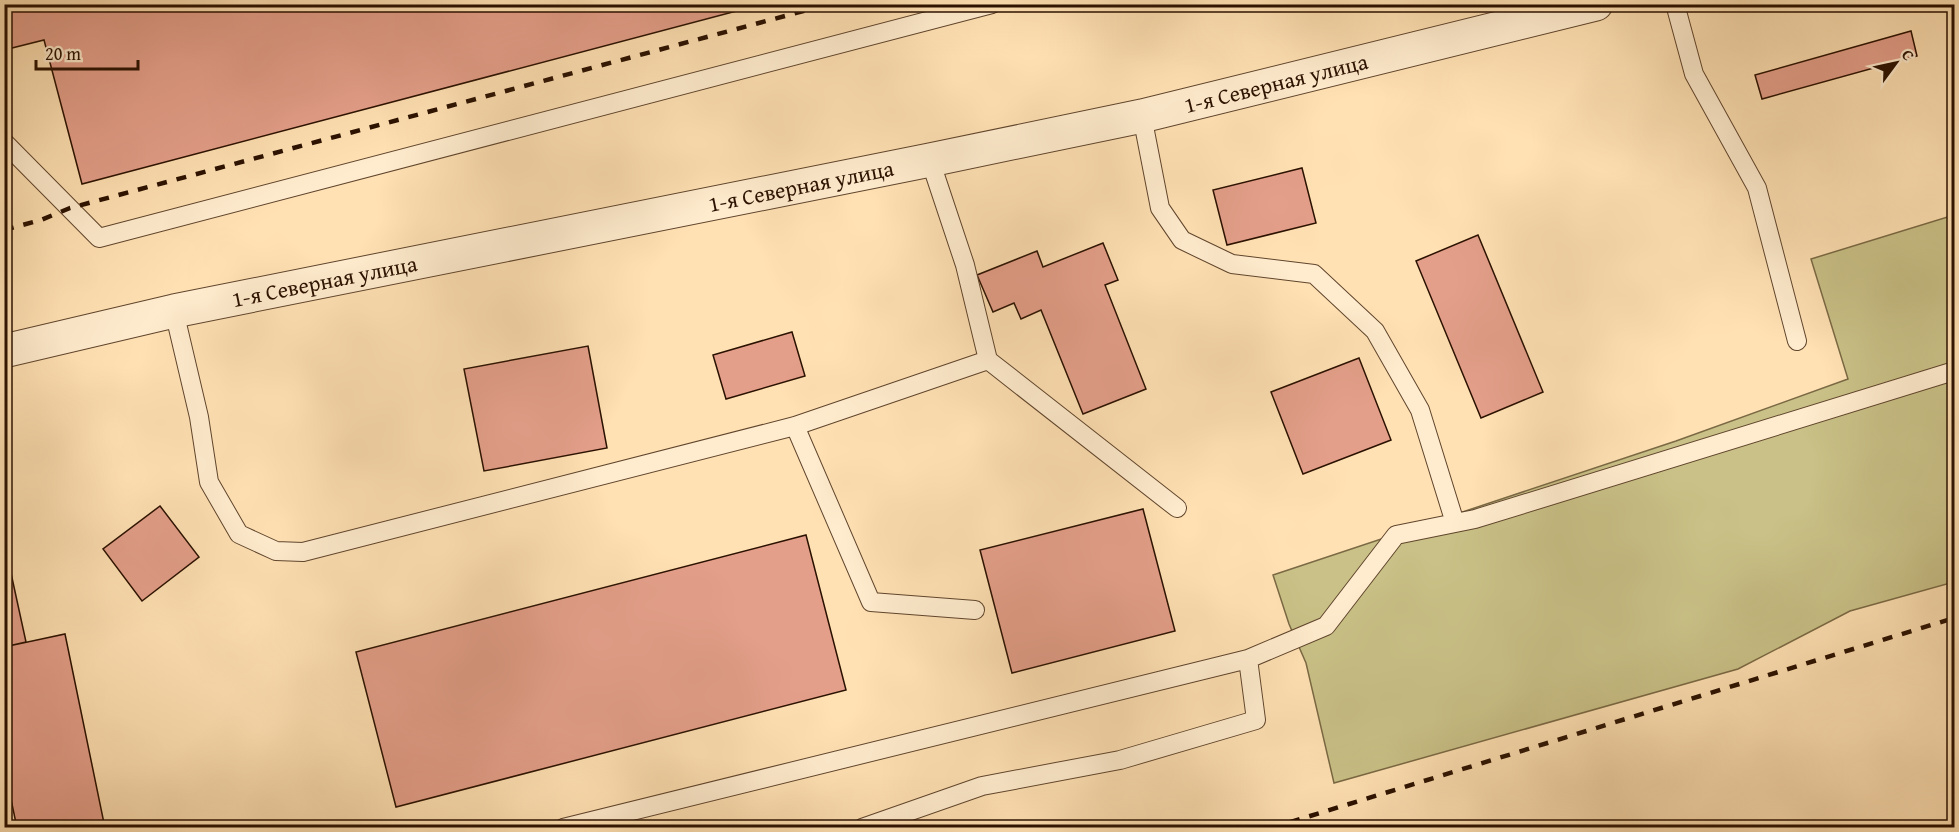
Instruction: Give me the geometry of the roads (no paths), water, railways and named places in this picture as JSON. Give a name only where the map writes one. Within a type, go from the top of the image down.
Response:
[{"type":"street","name":"1-я Северная улица","points":[[4,351],[174,311],[1142,116],[1596,4]]},
{"type":"lane","points":[[4,142],[99,238],[992,4]]},
{"type":"lane","points":[[1675,4],[1694,74],[1757,189],[1797,341]]},
{"type":"lane","points":[[1142,116],[1160,208],[1182,240],[1232,264],[1314,274],[1375,331],[1420,410],[1455,523]]},
{"type":"lane","points":[[930,160],[965,265],[988,360],[1178,508]]},
{"type":"lane","points":[[174,311],[199,417],[209,482],[239,534],[276,550],[303,552],[795,426],[988,360]]},
{"type":"lane","points":[[563,828],[1248,659],[1326,626],[1396,535],[1498,512],[1954,371]]},
{"type":"lane","points":[[795,426],[871,602],[975,610]]},
{"type":"lane","points":[[862,828],[982,786],[1120,760],[1256,720],[1248,659]]},
{"type":"railway","points":[[4,230],[41,220],[70,208],[811,9]]},
{"type":"railway","points":[[1271,828],[1954,618]]}]
